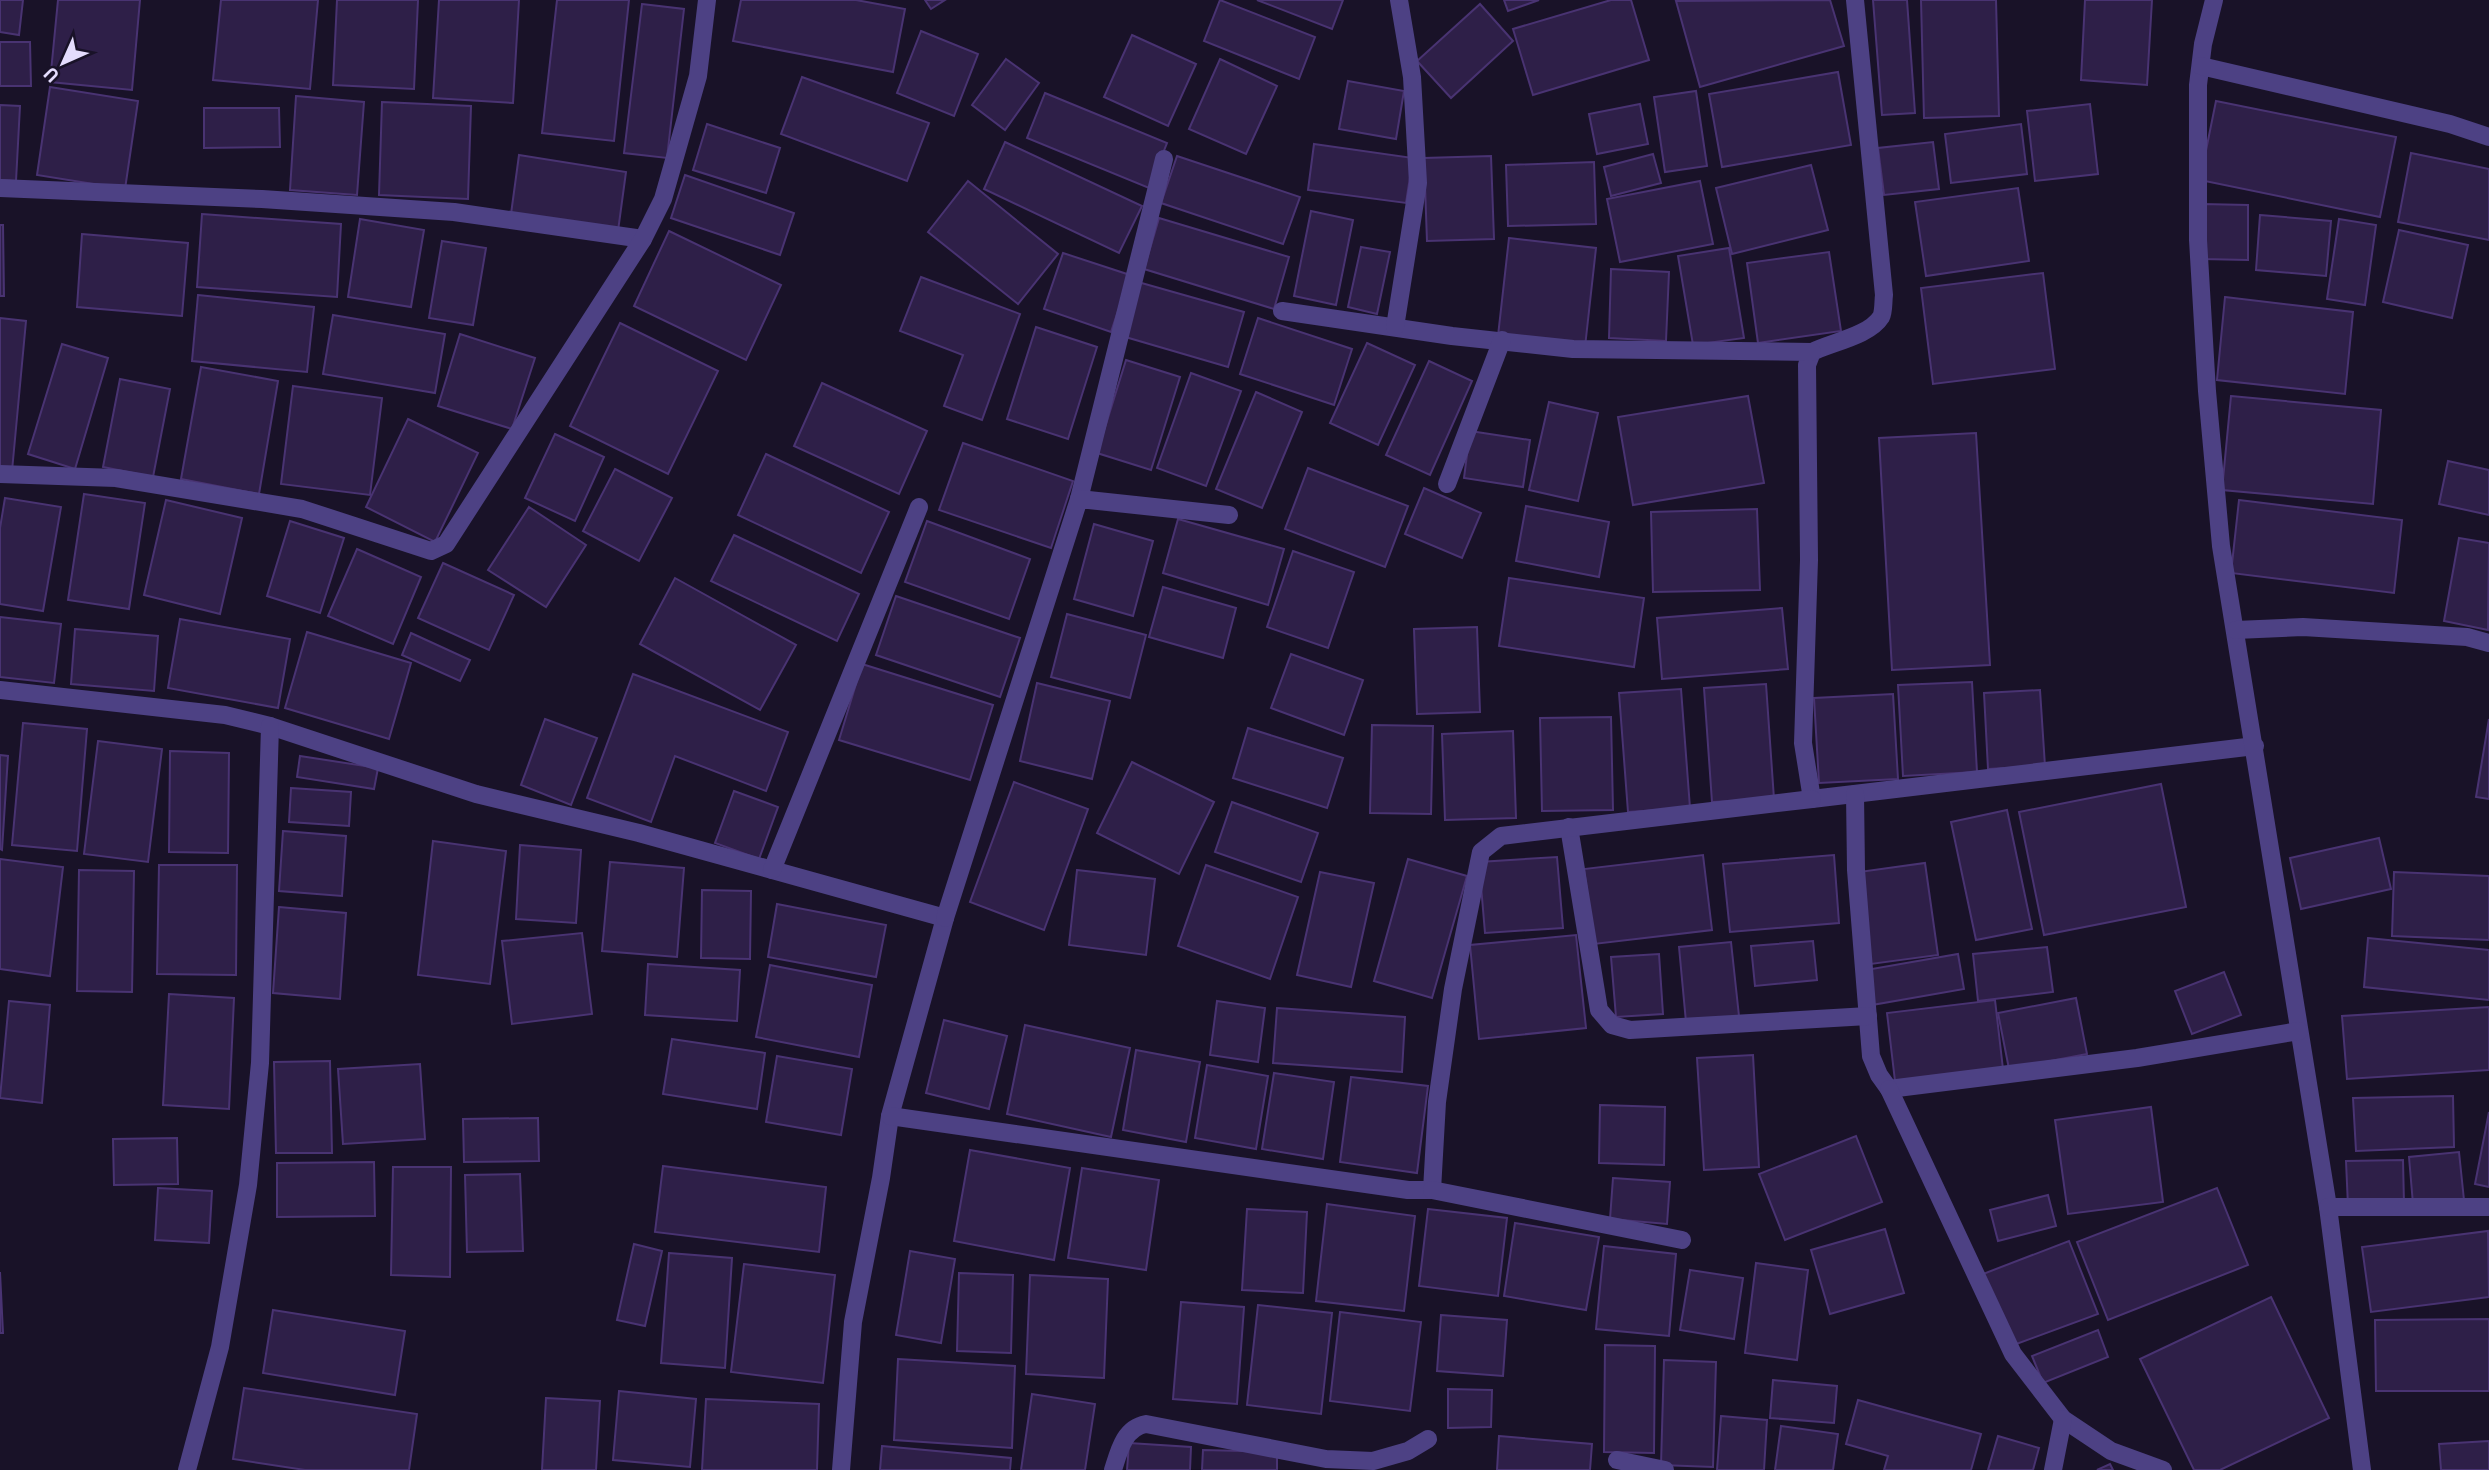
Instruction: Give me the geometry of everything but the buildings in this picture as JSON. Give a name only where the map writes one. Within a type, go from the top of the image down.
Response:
[{"type":"street","points":[[0,474],[116,478],[302,509],[431,551],[446,544],[642,239],[663,199],[695,88],[707,0]]},
{"type":"street","points":[[1395,327],[1418,183],[1412,76],[1399,0]]},
{"type":"street","points":[[1282,311],[1573,349],[1812,352],[1869,329],[1882,316],[1884,295],[1855,0]]},
{"type":"street","points":[[2214,0],[2203,44],[2198,85],[2198,240],[2205,363],[2221,546],[2328,1207],[2362,1470]]},
{"type":"street","points":[[2201,66],[2451,124],[2489,137]]},
{"type":"street","points":[[841,1470],[853,1322],[881,1178],[890,1116],[945,918],[1079,499],[1164,159]]},
{"type":"street","points":[[0,188],[262,199],[454,212],[642,239]]},
{"type":"street","points":[[1447,484],[1502,340]]},
{"type":"street","points":[[1812,352],[1807,365],[1809,560],[1803,743],[1812,799]]},
{"type":"street","points":[[1079,499],[1229,516]]},
{"type":"street","points":[[772,870],[919,507]]},
{"type":"street","points":[[2236,630],[2303,627],[2467,638],[2489,643]]},
{"type":"street","points":[[0,690],[225,715],[270,726],[476,794],[639,832],[945,918]]},
{"type":"street","points":[[187,1470],[220,1348],[248,1185],[260,1063],[270,726]]},
{"type":"street","points":[[1432,1190],[1437,1102],[1451,1002],[1481,852],[1501,836],[2255,746]]},
{"type":"street","points":[[1855,794],[1856,870],[1871,1056],[1879,1074],[1889,1089],[2013,1354],[2063,1419],[2111,1451],[2163,1470]]},
{"type":"street","points":[[1569,827],[1599,1010],[1612,1025],[1630,1031],[1868,1016]]},
{"type":"street","points":[[1889,1089],[2137,1058],[2299,1031]]},
{"type":"street","points":[[890,1116],[1408,1190],[1432,1190],[1682,1240]]},
{"type":"street","points":[[2328,1207],[2489,1207]]},
{"type":"street","points":[[2053,1470],[2063,1419]]},
{"type":"street","points":[[1113,1470],[1128,1434],[1137,1426],[1146,1424],[1326,1459],[1373,1461],[1408,1451],[1428,1440]]},
{"type":"street","points":[[1617,1460],[1665,1470]]}]
